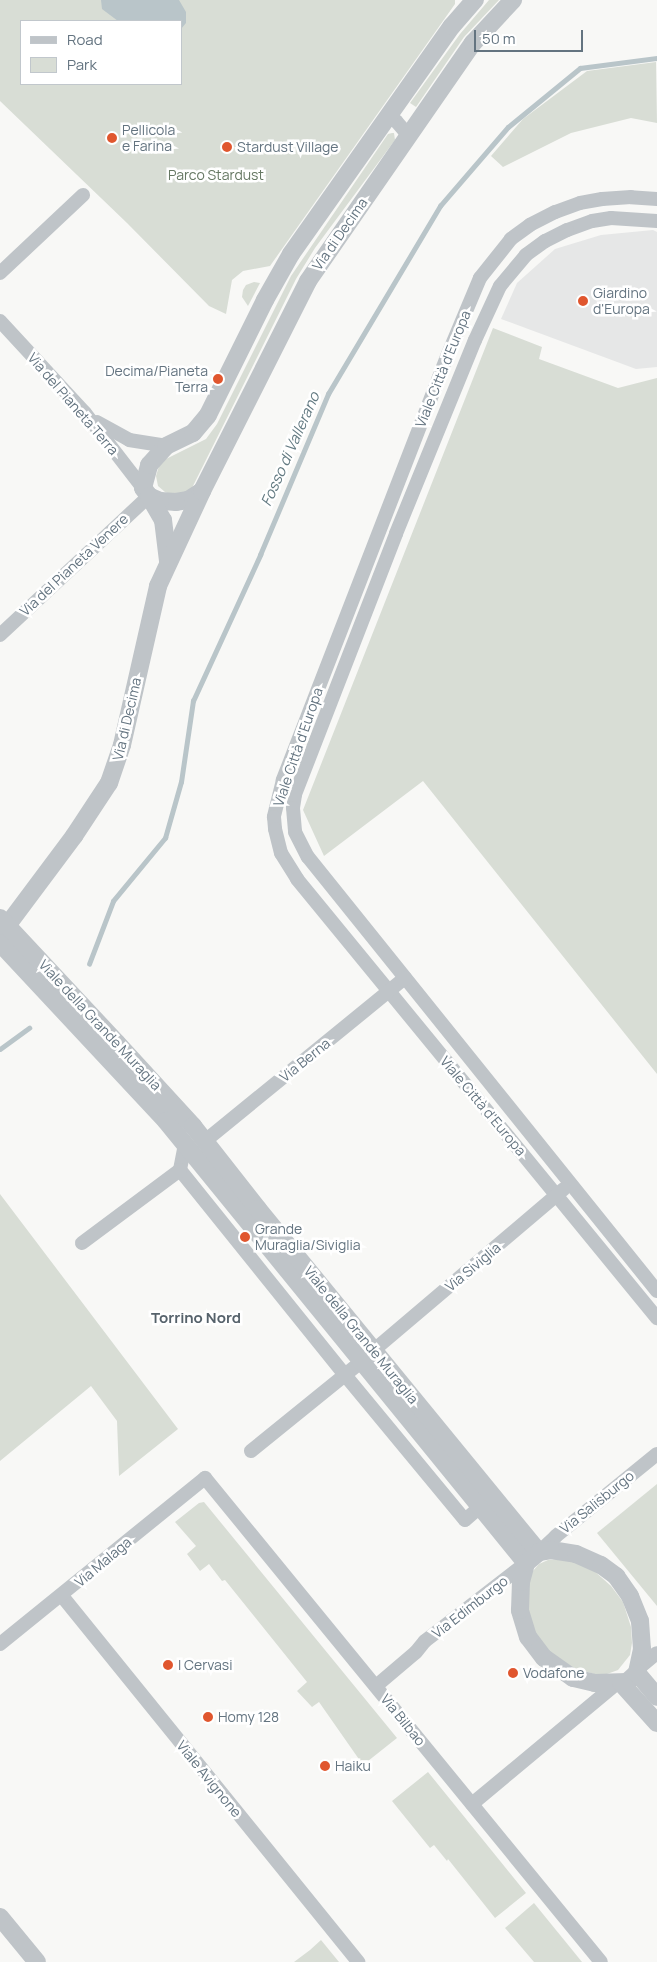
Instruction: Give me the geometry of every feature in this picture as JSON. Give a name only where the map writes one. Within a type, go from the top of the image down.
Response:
[{"type":"street","name":"Via di Decima","points":[[168,561],[162,520],[146,492],[149,465],[166,446],[188,437],[208,415],[265,300],[288,260],[452,26],[474,0]]},
{"type":"street","name":"Via di Decima","points":[[0,935],[74,836],[109,783],[122,745],[155,596],[168,561],[308,281],[473,43],[513,0]]},
{"type":"street","points":[[388,118],[396,121],[408,135]]},
{"type":"street","points":[[0,273],[82,195]]},
{"type":"street","name":"Viale Città d'Europa","points":[[657,199],[631,197],[602,199],[580,203],[554,212],[530,225],[511,239],[480,278],[414,441],[281,786],[275,808],[275,829],[286,864],[657,1318]]},
{"type":"street","name":"Viale Città d'Europa","points":[[657,221],[611,218],[592,221],[567,230],[545,241],[526,255],[513,267],[500,286],[475,340],[396,534],[295,795],[293,822],[301,846],[657,1291]]},
{"type":"street","name":"Via del Pianeta Terra","points":[[0,321],[84,413],[146,492]]},
{"type":"street","points":[[84,413],[114,434],[129,440],[166,446]]},
{"type":"street","points":[[146,492],[160,501],[176,502],[188,500],[202,491]]},
{"type":"street","name":"Via del Pianeta Venere","points":[[0,635],[146,492]]},
{"type":"street","name":"Viale della Grande Muraglia","points":[[0,918],[110,1048],[185,1144],[368,1356],[533,1558]]},
{"type":"street","points":[[0,943],[110,1048]]},
{"type":"street","name":"Via Berna","points":[[205,1142],[405,978]]},
{"type":"street","name":"Viale della Grande Muraglia","points":[[110,1048],[205,1142],[481,1506],[533,1558]]},
{"type":"street","points":[[82,1243],[180,1170],[185,1144]]},
{"type":"street","points":[[180,1170],[465,1520],[481,1506]]},
{"type":"street","name":"Via Siviglia","points":[[251,1451],[368,1356],[571,1183]]},
{"type":"street","name":"Via Salisburgo","points":[[533,1558],[556,1536],[657,1454]]},
{"type":"street","name":"Via Malaga","points":[[0,1644],[62,1596],[205,1478]]},
{"type":"street","name":"Via Bilbao","points":[[205,1478],[601,1962]]},
{"type":"street","points":[[657,1653],[638,1670],[631,1680],[619,1683],[594,1683],[573,1678],[551,1664],[536,1648],[525,1630],[520,1610],[520,1587],[533,1558],[563,1551],[583,1556],[604,1567],[620,1581],[630,1596],[640,1621],[642,1649],[638,1670],[657,1697]]},
{"type":"street","name":"Via Edimburgo","points":[[376,1686],[416,1652],[425,1641],[533,1558]]},
{"type":"street","name":"Viale Avignone","points":[[62,1596],[358,1962]]},
{"type":"street","points":[[619,1683],[657,1723]]},
{"type":"street","points":[[472,1804],[619,1683]]},
{"type":"street","points":[[0,1917],[37,1962]]},
{"type":"shaded area","points":[[101,0],[179,0],[186,12],[186,23],[182,28],[182,20],[117,20],[102,9]]},
{"type":"shaded area","name":"Giardino d'Europa","points":[[653,230],[657,232],[657,367],[636,369],[501,319],[517,283],[555,249],[601,235]]},
{"type":"green space","name":"Parco Stardust","points":[[0,0],[455,0],[455,4],[270,266],[243,271],[232,280],[226,314],[209,306],[127,223],[0,101]]},
{"type":"green space","points":[[489,0],[499,0],[464,37],[416,107],[410,103],[460,34]]},
{"type":"green space","points":[[656,62],[657,123],[631,118],[571,133],[503,167],[491,156],[523,119],[587,71]]},
{"type":"green space","points":[[394,133],[395,140],[315,248],[296,279],[191,490],[175,496],[165,492],[158,486],[156,476],[159,466],[164,460],[206,439],[217,424],[291,276],[388,134]]},
{"type":"green space","points":[[254,282],[260,283],[248,306],[242,297],[243,290],[246,285]]},
{"type":"green space","points":[[493,328],[542,347],[539,359],[618,388],[657,378],[657,1074],[423,781],[324,856],[303,810]]},
{"type":"green space","points":[[0,1194],[178,1429],[119,1476],[117,1421],[91,1386],[0,1461]]},
{"type":"green space","points":[[657,1484],[657,1606],[597,1533]]},
{"type":"green space","points":[[204,1502],[397,1738],[363,1765],[319,1702],[312,1707],[297,1691],[307,1682],[225,1580],[222,1581],[209,1564],[200,1571],[187,1554],[196,1546],[175,1522],[199,1503]]},
{"type":"green space","points":[[557,1559],[569,1560],[592,1569],[611,1586],[623,1602],[631,1627],[632,1643],[630,1655],[618,1670],[597,1675],[572,1667],[551,1653],[535,1633],[527,1607],[528,1580],[539,1564]]},
{"type":"green space","points":[[428,1772],[526,1893],[495,1918],[448,1859],[447,1861],[434,1845],[430,1848],[392,1801]]},
{"type":"green space","points":[[534,1903],[582,1962],[534,1962],[505,1928]]},
{"type":"green space","points":[[321,1940],[339,1962],[294,1962],[310,1950]]},
{"type":"waterway","name":"Fosso di Vallerano","points":[[89,964],[113,901],[165,838],[181,782],[193,701],[260,555],[328,394],[440,206],[508,127],[580,68],[657,58]]},
{"type":"waterway","name":"Fosso di Vallerano","points":[[0,1049],[29,1028]]},
{"type":"place","name":"Pellicola e Farina","points":[[112,138]]},
{"type":"place","name":"Stardust Village","points":[[227,147]]},
{"type":"place","name":"Giardino d'Europa","points":[[583,301]]},
{"type":"place","name":"Decima/Pianeta Terra","points":[[218,379]]},
{"type":"place","name":"Grande Muraglia/Siviglia","points":[[245,1237]]},
{"type":"place","name":"I Cervasi","points":[[168,1665]]},
{"type":"place","name":"Vodafone","points":[[513,1673]]},
{"type":"place","name":"Homy 128","points":[[208,1717]]},
{"type":"place","name":"Haiku","points":[[325,1766]]},
{"type":"district","name":"Torrino Nord","points":[[196,1318]]}]
